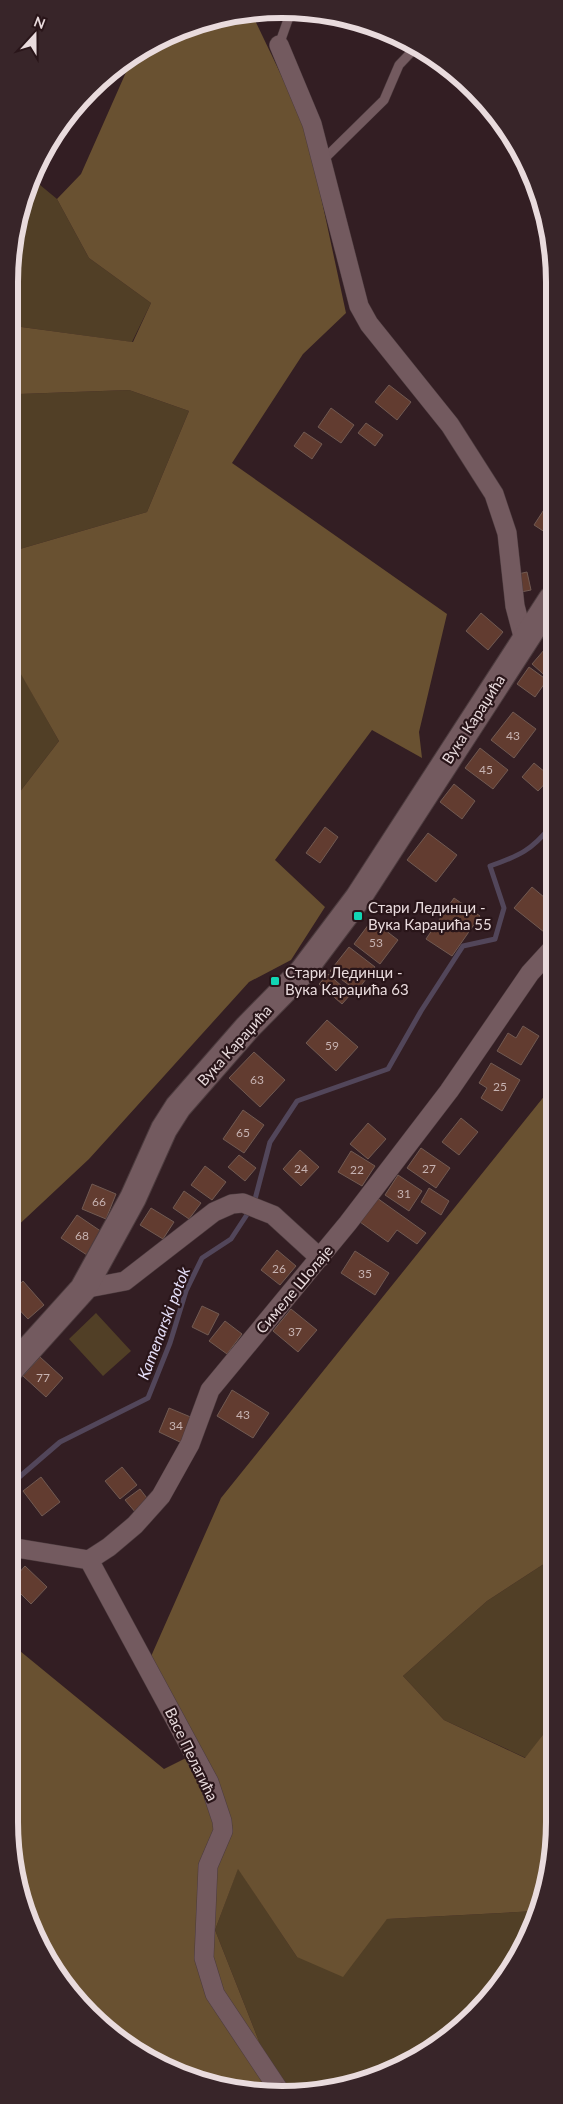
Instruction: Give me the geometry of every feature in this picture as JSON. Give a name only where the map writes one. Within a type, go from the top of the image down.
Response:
[{"type":"street","points":[[279,45],[312,124],[359,306],[369,324],[450,424],[494,494],[506,533],[515,606],[524,640]]},
{"type":"street","name":"Вука Караџића","points":[[18,1361],[83,1289],[133,1198],[164,1129],[178,1107],[247,1028],[303,971],[358,898],[546,607]]},
{"type":"street","name":"Симеле Шолаје","points":[[89,1560],[109,1548],[135,1525],[161,1496],[190,1444],[210,1390],[320,1258],[449,1091],[530,973],[546,955]]},
{"type":"street","points":[[83,1289],[124,1281],[214,1212],[232,1204],[252,1206],[273,1215],[320,1258]]},
{"type":"street","points":[[18,1548],[89,1560]]},
{"type":"street","name":"Васе Пелагића","points":[[89,1560],[209,1782],[222,1820],[223,1831],[213,1850],[208,1866],[204,1958],[215,1994],[276,2086]]},
{"type":"lane","points":[[279,45],[289,18]]},
{"type":"lane","points":[[322,162],[384,100],[399,65],[412,52]]},
{"type":"shaded area","points":[[254,19],[306,127],[346,313],[303,354],[232,463],[447,614],[419,732],[422,758],[372,730],[275,860],[325,907],[291,960],[249,982],[89,1159],[18,1225],[18,794],[59,741],[18,669],[18,550],[147,512],[189,411],[129,390],[18,394],[18,327],[133,342],[151,303],[89,258],[57,199],[81,174],[127,68],[135,62],[180,38],[213,26]]},
{"type":"shaded area","points":[[37,183],[57,199],[89,258],[151,303],[132,342],[18,327],[18,264],[20,247],[26,213]]},
{"type":"shaded area","points":[[129,390],[189,411],[147,512],[18,550],[19,394]]},
{"type":"shaded area","points":[[18,668],[59,741],[18,794]]},
{"type":"shaded area","points":[[546,1094],[546,1563],[487,1601],[403,1676],[444,1720],[525,1758],[546,1731],[545,1840],[537,1891],[529,1911],[387,1919],[343,1977],[297,1957],[238,1869],[215,1930],[262,2049],[284,2086],[264,2086],[213,2078],[180,2066],[149,2051],[107,2021],[72,1983],[45,1939],[26,1891],[18,1840],[18,1649],[164,1769],[200,1751],[149,1661],[221,1498]]},
{"type":"shaded area","points":[[96,1313],[131,1351],[103,1376],[69,1339]]},
{"type":"shaded area","points":[[546,1563],[546,1731],[526,1758],[444,1720],[403,1676],[487,1601]]},
{"type":"shaded area","points":[[238,1868],[297,1957],[387,1919],[529,1911],[510,1955],[491,1983],[456,2021],[442,2032],[413,2051],[383,2066],[350,2078],[299,2086],[284,2086],[262,2049],[215,1930]]},
{"type":"building","points":[[389,385],[411,402],[397,420],[375,402]]},
{"type":"building","points":[[331,408],[354,425],[341,443],[318,427]]},
{"type":"building","points":[[366,423],[383,435],[375,446],[358,433]]},
{"type":"building","points":[[304,432],[322,444],[312,459],[294,446]]},
{"type":"building","points":[[546,507],[546,533],[534,525]]},
{"type":"building","points":[[527,572],[531,590],[521,592],[518,574]]},
{"type":"building","points":[[481,613],[503,632],[488,650],[466,631]]},
{"type":"building","points":[[546,648],[546,677],[532,664]]},
{"type":"building","points":[[529,667],[546,679],[535,697],[517,684]]},
{"type":"building","points":[[513,712],[536,729],[514,758],[491,740]]},
{"type":"building","points":[[480,748],[508,770],[493,789],[465,768]]},
{"type":"building","points":[[534,763],[546,773],[546,782],[538,791],[522,777]]},
{"type":"building","points":[[454,784],[475,801],[462,819],[440,802]]},
{"type":"building","points":[[325,827],[338,837],[320,863],[306,853]]},
{"type":"building","points":[[428,833],[457,855],[436,882],[407,860]]},
{"type":"building","points":[[532,887],[546,899],[546,930],[544,932],[514,908]]},
{"type":"building","points":[[454,898],[480,916],[452,956],[426,939]]},
{"type":"building","points":[[372,920],[398,940],[380,964],[354,944]]},
{"type":"building","points":[[349,947],[375,967],[357,991],[330,971]]},
{"type":"building","points":[[328,974],[351,994],[342,1004],[319,984]]},
{"type":"building","points":[[327,1020],[358,1047],[336,1071],[306,1043]]},
{"type":"building","points":[[523,1026],[539,1036],[521,1065],[497,1051],[508,1033],[516,1038]]},
{"type":"building","points":[[254,1052],[285,1080],[260,1107],[229,1078]]},
{"type":"building","points":[[491,1063],[520,1080],[502,1111],[481,1098],[487,1088],[479,1083]]},
{"type":"building","points":[[243,1110],[264,1125],[244,1153],[223,1139]]},
{"type":"building","points":[[461,1118],[478,1132],[459,1155],[442,1142]]},
{"type":"building","points":[[368,1123],[386,1139],[368,1159],[350,1144]]},
{"type":"building","points":[[421,1148],[450,1168],[436,1188],[407,1168]]},
{"type":"building","points":[[300,1150],[319,1167],[301,1186],[283,1169]]},
{"type":"building","points":[[351,1151],[375,1166],[362,1186],[338,1172]]},
{"type":"building","points":[[239,1155],[256,1168],[245,1181],[228,1167]]},
{"type":"building","points":[[205,1166],[226,1182],[212,1200],[191,1185]]},
{"type":"building","points":[[398,1175],[422,1191],[409,1211],[385,1195]]},
{"type":"building","points":[[92,1184],[116,1194],[106,1219],[82,1209]]},
{"type":"building","points":[[429,1188],[449,1201],[441,1215],[421,1202]]},
{"type":"building","points":[[184,1191],[201,1203],[189,1219],[173,1208]]},
{"type":"building","points":[[377,1198],[426,1233],[417,1244],[397,1230],[388,1242],[360,1222]]},
{"type":"building","points":[[151,1208],[174,1222],[163,1239],[140,1225]]},
{"type":"building","points":[[77,1215],[102,1232],[87,1255],[61,1238]]},
{"type":"building","points":[[277,1250],[296,1266],[280,1285],[261,1270]]},
{"type":"building","points":[[355,1251],[389,1273],[375,1295],[341,1273]]},
{"type":"building","points":[[23,1281],[44,1305],[28,1319],[18,1308],[18,1286]]},
{"type":"building","points":[[202,1306],[219,1314],[208,1335],[192,1327]]},
{"type":"building","points":[[291,1309],[317,1330],[298,1352],[273,1331]]},
{"type":"building","points":[[225,1321],[242,1334],[227,1354],[209,1341]]},
{"type":"building","points":[[40,1357],[63,1378],[46,1397],[23,1376]]},
{"type":"building","points":[[232,1390],[269,1413],[253,1438],[217,1416]]},
{"type":"building","points":[[169,1408],[193,1418],[182,1443],[159,1432]]},
{"type":"building","points":[[122,1467],[137,1485],[120,1499],[105,1481]]},
{"type":"building","points":[[41,1477],[60,1502],[42,1516],[23,1491]]},
{"type":"building","points":[[140,1489],[150,1502],[136,1513],[125,1500]]},
{"type":"building","points":[[25,1566],[47,1587],[31,1604],[18,1591],[18,1574]]},
{"type":"waterway","name":"Kamenarski potok","points":[[254,1203],[270,1142],[297,1101],[388,1069],[421,1011],[463,946],[495,939],[504,908],[490,866],[509,859],[531,847],[546,832]]},
{"type":"waterway","name":"Kamenarski potok","points":[[18,1478],[60,1442],[148,1398],[170,1343],[186,1291],[202,1258],[231,1239],[250,1210]]},
{"type":"place","name":"Стари Лединци - Вука Караџића 55","points":[[358,916]]},
{"type":"place","name":"Стари Лединци - Вука Караџића 63","points":[[275,981]]}]
